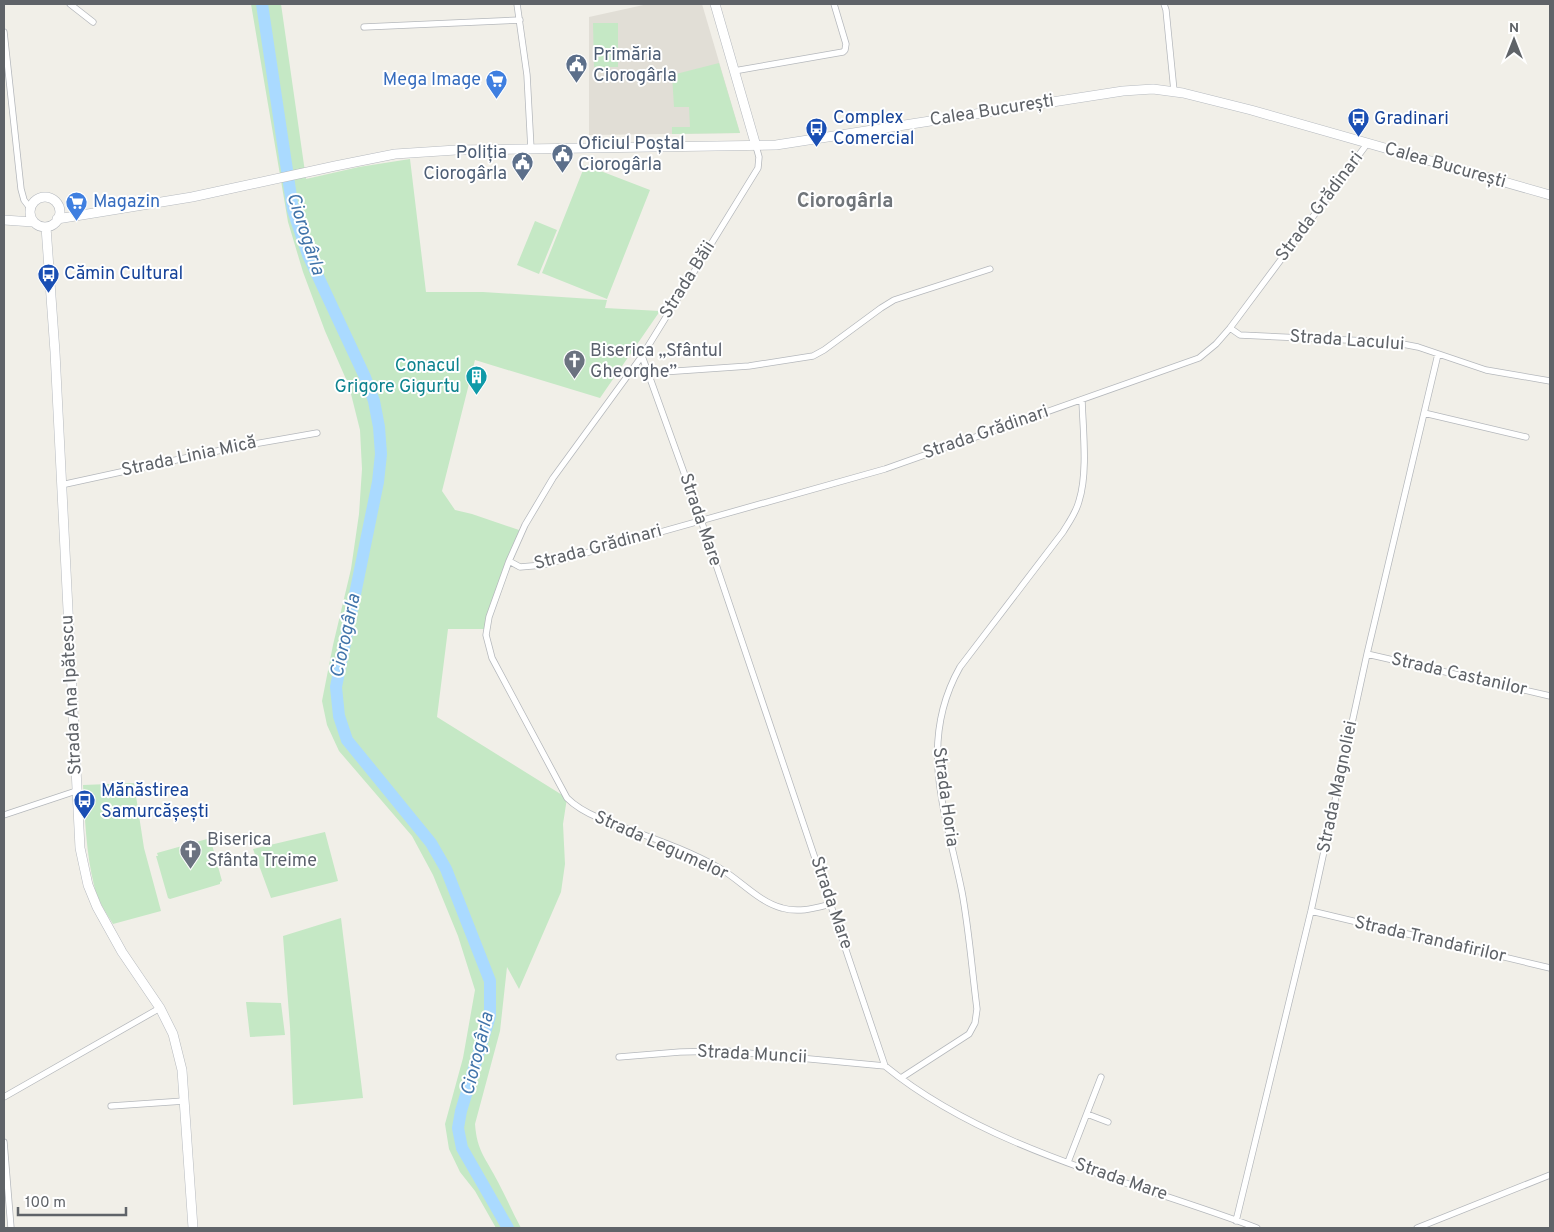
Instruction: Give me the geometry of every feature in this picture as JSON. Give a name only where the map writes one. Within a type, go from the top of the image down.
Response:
[{"type":"main road","points":[[715,4],[756,146]]},
{"type":"main road","name":"Calea București","points":[[58,219],[192,197],[320,169],[417,152],[756,146],[791,143],[1123,91],[1153,89],[1174,91],[1251,110],[1550,195]]},
{"type":"main road","points":[[44,197],[54,201],[59,209],[58,219],[53,224],[46,226],[39,226],[34,222],[4,219],[30,209],[35,201],[44,197]]},
{"type":"main road","points":[[30,209],[34,222]]},
{"type":"main road","name":"Calea București","points":[[59,209],[97,212]]},
{"type":"main road","name":"Strada Ana Ipătescu","points":[[46,226],[55,352],[80,848],[92,896],[122,952],[160,1008],[177,1046],[182,1070],[193,1228]]},
{"type":"street","points":[[70,4],[92,22]]},
{"type":"street","points":[[517,4],[527,75],[530,149]]},
{"type":"street","points":[[734,71],[843,52],[846,44],[834,4]]},
{"type":"street","points":[[1164,4],[1174,91]]},
{"type":"street","points":[[364,26],[520,20]]},
{"type":"street","points":[[4,32],[21,189],[24,200],[30,209]]},
{"type":"street","name":"Strada Grădinari","points":[[509,562],[520,567],[543,565],[885,469],[1199,358],[1216,344],[1230,328],[1367,144]]},
{"type":"street","name":"Strada Băii","points":[[574,805],[567,798],[492,658],[486,635],[489,617],[525,525],[553,478],[642,356],[758,168],[760,157],[756,146]]},
{"type":"street","points":[[648,373],[749,366],[813,356],[894,300],[990,269]]},
{"type":"street","name":"Strada Lacului","points":[[1230,328],[1240,334],[1392,342],[1418,347],[1492,372],[1550,381]]},
{"type":"street","name":"Strada Magnoliei","points":[[1236,1220],[1310,911],[1367,654],[1438,354]]},
{"type":"street","name":"Strada Mare","points":[[642,356],[701,520],[886,1066],[901,1078],[961,1116],[1004,1136],[1068,1162],[1256,1228]]},
{"type":"street","name":"Strada Horia","points":[[901,1078],[969,1034],[976,1023],[977,1009],[966,918],[946,825],[939,780],[937,740],[939,722],[948,691],[960,667],[1062,532],[1072,518],[1079,503],[1083,479],[1082,400]]},
{"type":"street","points":[[1424,413],[1526,437]]},
{"type":"street","name":"Strada Linia Mică","points":[[61,484],[230,448],[317,432]]},
{"type":"street","name":"Strada Castanilor","points":[[1367,654],[1550,696]]},
{"type":"street","points":[[4,815],[76,792]]},
{"type":"street","name":"Strada Legumelor","points":[[574,805],[582,811],[704,860],[780,908],[800,911],[831,904]]},
{"type":"street","name":"Strada Trandafirilor","points":[[1310,911],[1550,968]]},
{"type":"street","points":[[4,1097],[160,1008]]},
{"type":"street","name":"Strada Muncii","points":[[619,1057],[680,1052],[726,1051],[886,1066]]},
{"type":"street","points":[[1068,1162],[1101,1077]]},
{"type":"street","points":[[110,1106],[184,1100]]},
{"type":"street","points":[[1087,1114],[1108,1122]]},
{"type":"street","points":[[4,1142],[12,1228]]},
{"type":"street","points":[[1417,1228],[1550,1175]]},
{"type":"shaded area","points":[[648,4],[702,4],[740,133],[589,135],[589,17]]},
{"type":"green space","points":[[251,4],[281,4],[306,179],[359,167],[410,159],[426,292],[483,292],[607,300],[605,308],[660,311],[600,398],[475,360],[442,491],[455,510],[522,531],[487,629],[448,629],[437,717],[567,798],[563,824],[565,864],[561,892],[519,989],[507,967],[500,1031],[475,1124],[480,1148],[521,1228],[496,1228],[475,1191],[460,1172],[449,1149],[445,1124],[463,1058],[475,990],[458,936],[433,875],[412,836],[339,751],[327,725],[322,701],[351,569],[359,514],[362,469],[360,430],[349,386],[325,331],[303,272],[288,222]]},
{"type":"green space","points":[[593,23],[618,23],[618,67],[594,67]]},
{"type":"green space","points":[[719,63],[740,133],[672,134],[672,127],[690,127],[689,107],[674,107],[672,75]]},
{"type":"green space","points":[[585,165],[650,190],[607,299],[542,273]]},
{"type":"green space","points":[[535,221],[557,230],[539,274],[517,265]]},
{"type":"green space","points":[[134,783],[144,848],[161,911],[113,924],[97,895],[91,873],[86,836],[83,785]]},
{"type":"green space","points":[[325,832],[338,881],[271,898],[253,849]]},
{"type":"green space","points":[[207,839],[208,842],[211,841],[222,881],[220,884],[168,898],[156,856],[158,856],[157,853]]},
{"type":"green space","points":[[341,918],[363,1098],[293,1105],[290,1027],[283,936]]},
{"type":"green space","points":[[246,1002],[281,1003],[285,1035],[250,1037]]},
{"type":"waterway","name":"Ciorogârla","points":[[262,4],[293,210],[308,255],[365,377],[374,401],[379,427],[381,454],[378,482],[336,687],[339,716],[347,740],[431,843],[446,869],[490,981],[490,1016],[461,1111],[458,1128],[462,1148],[508,1228]]},
{"type":"place","name":"Primăria Ciorogârla","points":[[577,84]]},
{"type":"place","name":"Mega Image","points":[[497,99]]},
{"type":"place","name":"Gradinari","points":[[1358,138]]},
{"type":"place","name":"Complex Comercial","points":[[817,147]]},
{"type":"place","name":"Oficiul Poștal Ciorogârla","points":[[562,173]]},
{"type":"place","name":"Poliția Ciorogârla","points":[[523,182]]},
{"type":"place","name":"Magazin","points":[[77,221]]},
{"type":"place","name":"Cămin Cultural","points":[[48,293]]},
{"type":"place","name":"Biserica „Sfântul Gheorghe”","points":[[574,380]]},
{"type":"place","name":"Conacul Grigore Gigurtu","points":[[476,395]]},
{"type":"place","name":"Mănăstirea Samurcășești","points":[[85,820]]},
{"type":"place","name":"Biserica Sfânta Treime","points":[[191,869]]},
{"type":"district","name":"Ciorogârla","points":[[845,202]]}]
